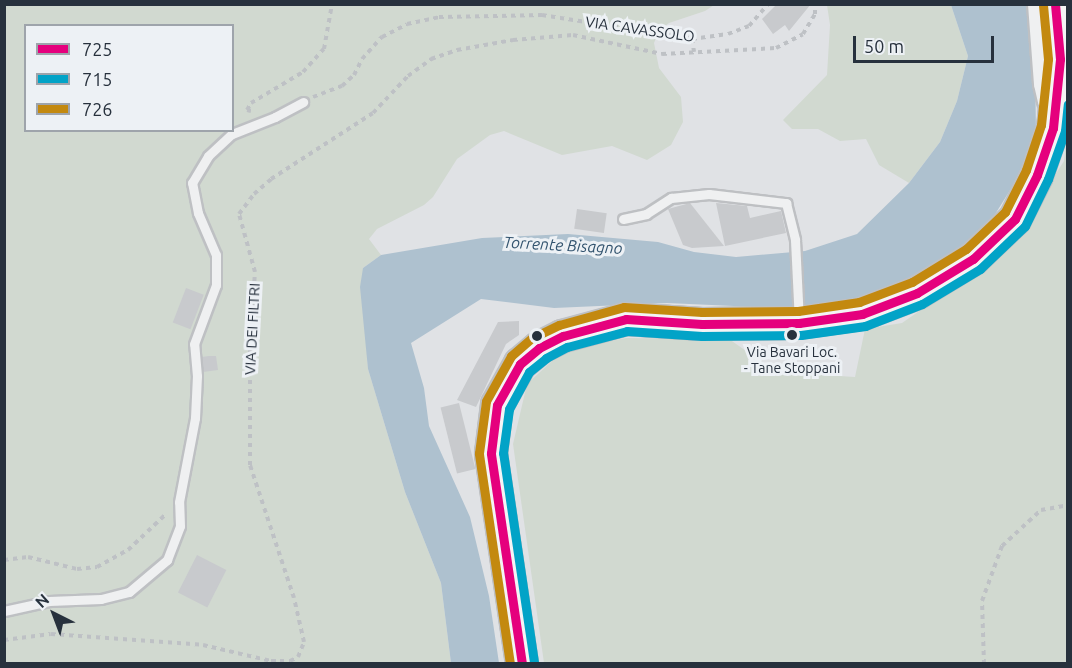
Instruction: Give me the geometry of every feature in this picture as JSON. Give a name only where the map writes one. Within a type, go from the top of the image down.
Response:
[{"type":"main road","points":[[522,663],[491,453],[497,405],[520,364],[539,348],[562,336],[626,319],[702,324],[799,316],[862,314],[917,292],[973,259],[1015,219],[1037,175],[1053,128],[1060,59],[1055,4]]},
{"type":"street","points":[[1038,4],[1044,84],[1053,128]]},
{"type":"lane","points":[[4,611],[49,601],[101,599],[129,592],[167,560],[180,526],[179,502],[195,418],[197,376],[194,344],[216,285],[216,255],[198,213],[192,183],[207,156],[232,134],[275,117],[303,102]]},
{"type":"lane","points":[[623,219],[646,214],[670,198],[709,194],[782,201],[789,207],[795,240],[799,316]]},
{"type":"path","points":[[255,112],[247,110],[250,103],[303,72],[324,49],[332,4]]},
{"type":"path","name":"VIA CAVASSOLO","points":[[303,102],[325,91],[342,86],[354,75],[362,59],[382,36],[407,24],[439,17],[542,15],[692,39],[728,34],[749,26],[768,4]]},
{"type":"path","name":"VIA DEI FILTRI","points":[[4,640],[51,634],[202,645],[271,661],[291,661],[298,657],[304,642],[294,598],[250,465],[250,375],[255,272],[239,214],[241,208],[271,179],[373,113],[408,76],[431,59],[457,50],[513,40],[573,35],[662,54],[776,48],[789,43],[811,26],[815,4]]},
{"type":"path","points":[[692,39],[694,52]]},
{"type":"path","points":[[4,560],[28,557],[77,569],[97,567],[128,549],[179,502]]},
{"type":"path","points":[[984,663],[982,601],[1002,546],[1041,510],[1068,505]]},
{"type":"shaded area","points":[[4,5],[714,5],[705,11],[669,23],[659,31],[654,43],[659,68],[681,97],[683,122],[671,145],[647,160],[612,146],[562,155],[504,131],[490,135],[457,159],[433,197],[424,205],[377,229],[369,239],[381,255],[363,268],[368,369],[405,492],[441,583],[451,663],[5,663]]},
{"type":"shaded area","points":[[827,5],[951,5],[968,56],[957,101],[940,142],[909,183],[879,165],[866,139],[840,141],[818,129],[792,129],[783,120],[827,75],[830,25]]},
{"type":"shaded area","points":[[1067,135],[1067,663],[544,663],[513,444],[527,384],[564,350],[626,338],[729,339],[776,372],[855,377],[865,329],[902,323],[1007,250],[1064,161]]},
{"type":"water","name":"Torrente Bisagno","points":[[951,5],[1034,5],[1036,132],[1022,171],[994,216],[964,249],[921,276],[875,296],[821,306],[756,307],[667,303],[554,308],[481,299],[411,343],[424,388],[429,426],[470,517],[489,596],[499,663],[451,663],[441,583],[405,492],[368,369],[360,287],[363,268],[381,255],[482,238],[568,234],[658,242],[694,252],[736,257],[805,251],[857,234],[909,183],[940,142],[957,101],[968,56]]},
{"type":"building","points":[[777,4],[811,4],[789,31],[785,25],[773,34],[762,19]]},
{"type":"building","points":[[690,203],[724,246],[692,248],[683,245],[668,209]]},
{"type":"building","points":[[716,203],[747,206],[750,218],[781,211],[786,233],[725,246]]},
{"type":"building","points":[[577,209],[607,213],[604,233],[574,229]]},
{"type":"building","points":[[186,288],[204,295],[190,329],[173,323]]},
{"type":"building","points":[[519,321],[519,335],[506,344],[476,407],[457,400],[498,322]]},
{"type":"building","points":[[216,356],[218,370],[203,372],[202,357]]},
{"type":"building","points":[[459,403],[475,469],[457,474],[441,408]]},
{"type":"building","points":[[197,555],[226,570],[207,607],[178,592]]},
{"type":"transit line","name":"725","points":[[522,664],[491,453],[497,405],[520,364],[539,348],[563,336],[626,319],[702,324],[799,323],[862,314],[917,293],[973,259],[1015,219],[1037,175],[1053,128],[1060,59],[1055,4]]},
{"type":"transit line","name":"726","points":[[510,664],[479,453],[486,401],[511,356],[532,338],[559,325],[624,307],[702,312],[798,311],[859,302],[912,282],[966,249],[1005,212],[1026,170],[1041,125],[1048,59],[1043,5]]},
{"type":"transit line","name":"715","points":[[534,662],[503,453],[509,409],[529,372],[546,358],[567,347],[627,331],[702,336],[801,335],[865,326],[922,304],[980,269],[1025,226],[1048,179],[1065,131],[1068,104]]},
{"type":"place","name":"Via Bavari Loc. - Tane Stoppani","points":[[792,335]]}]
